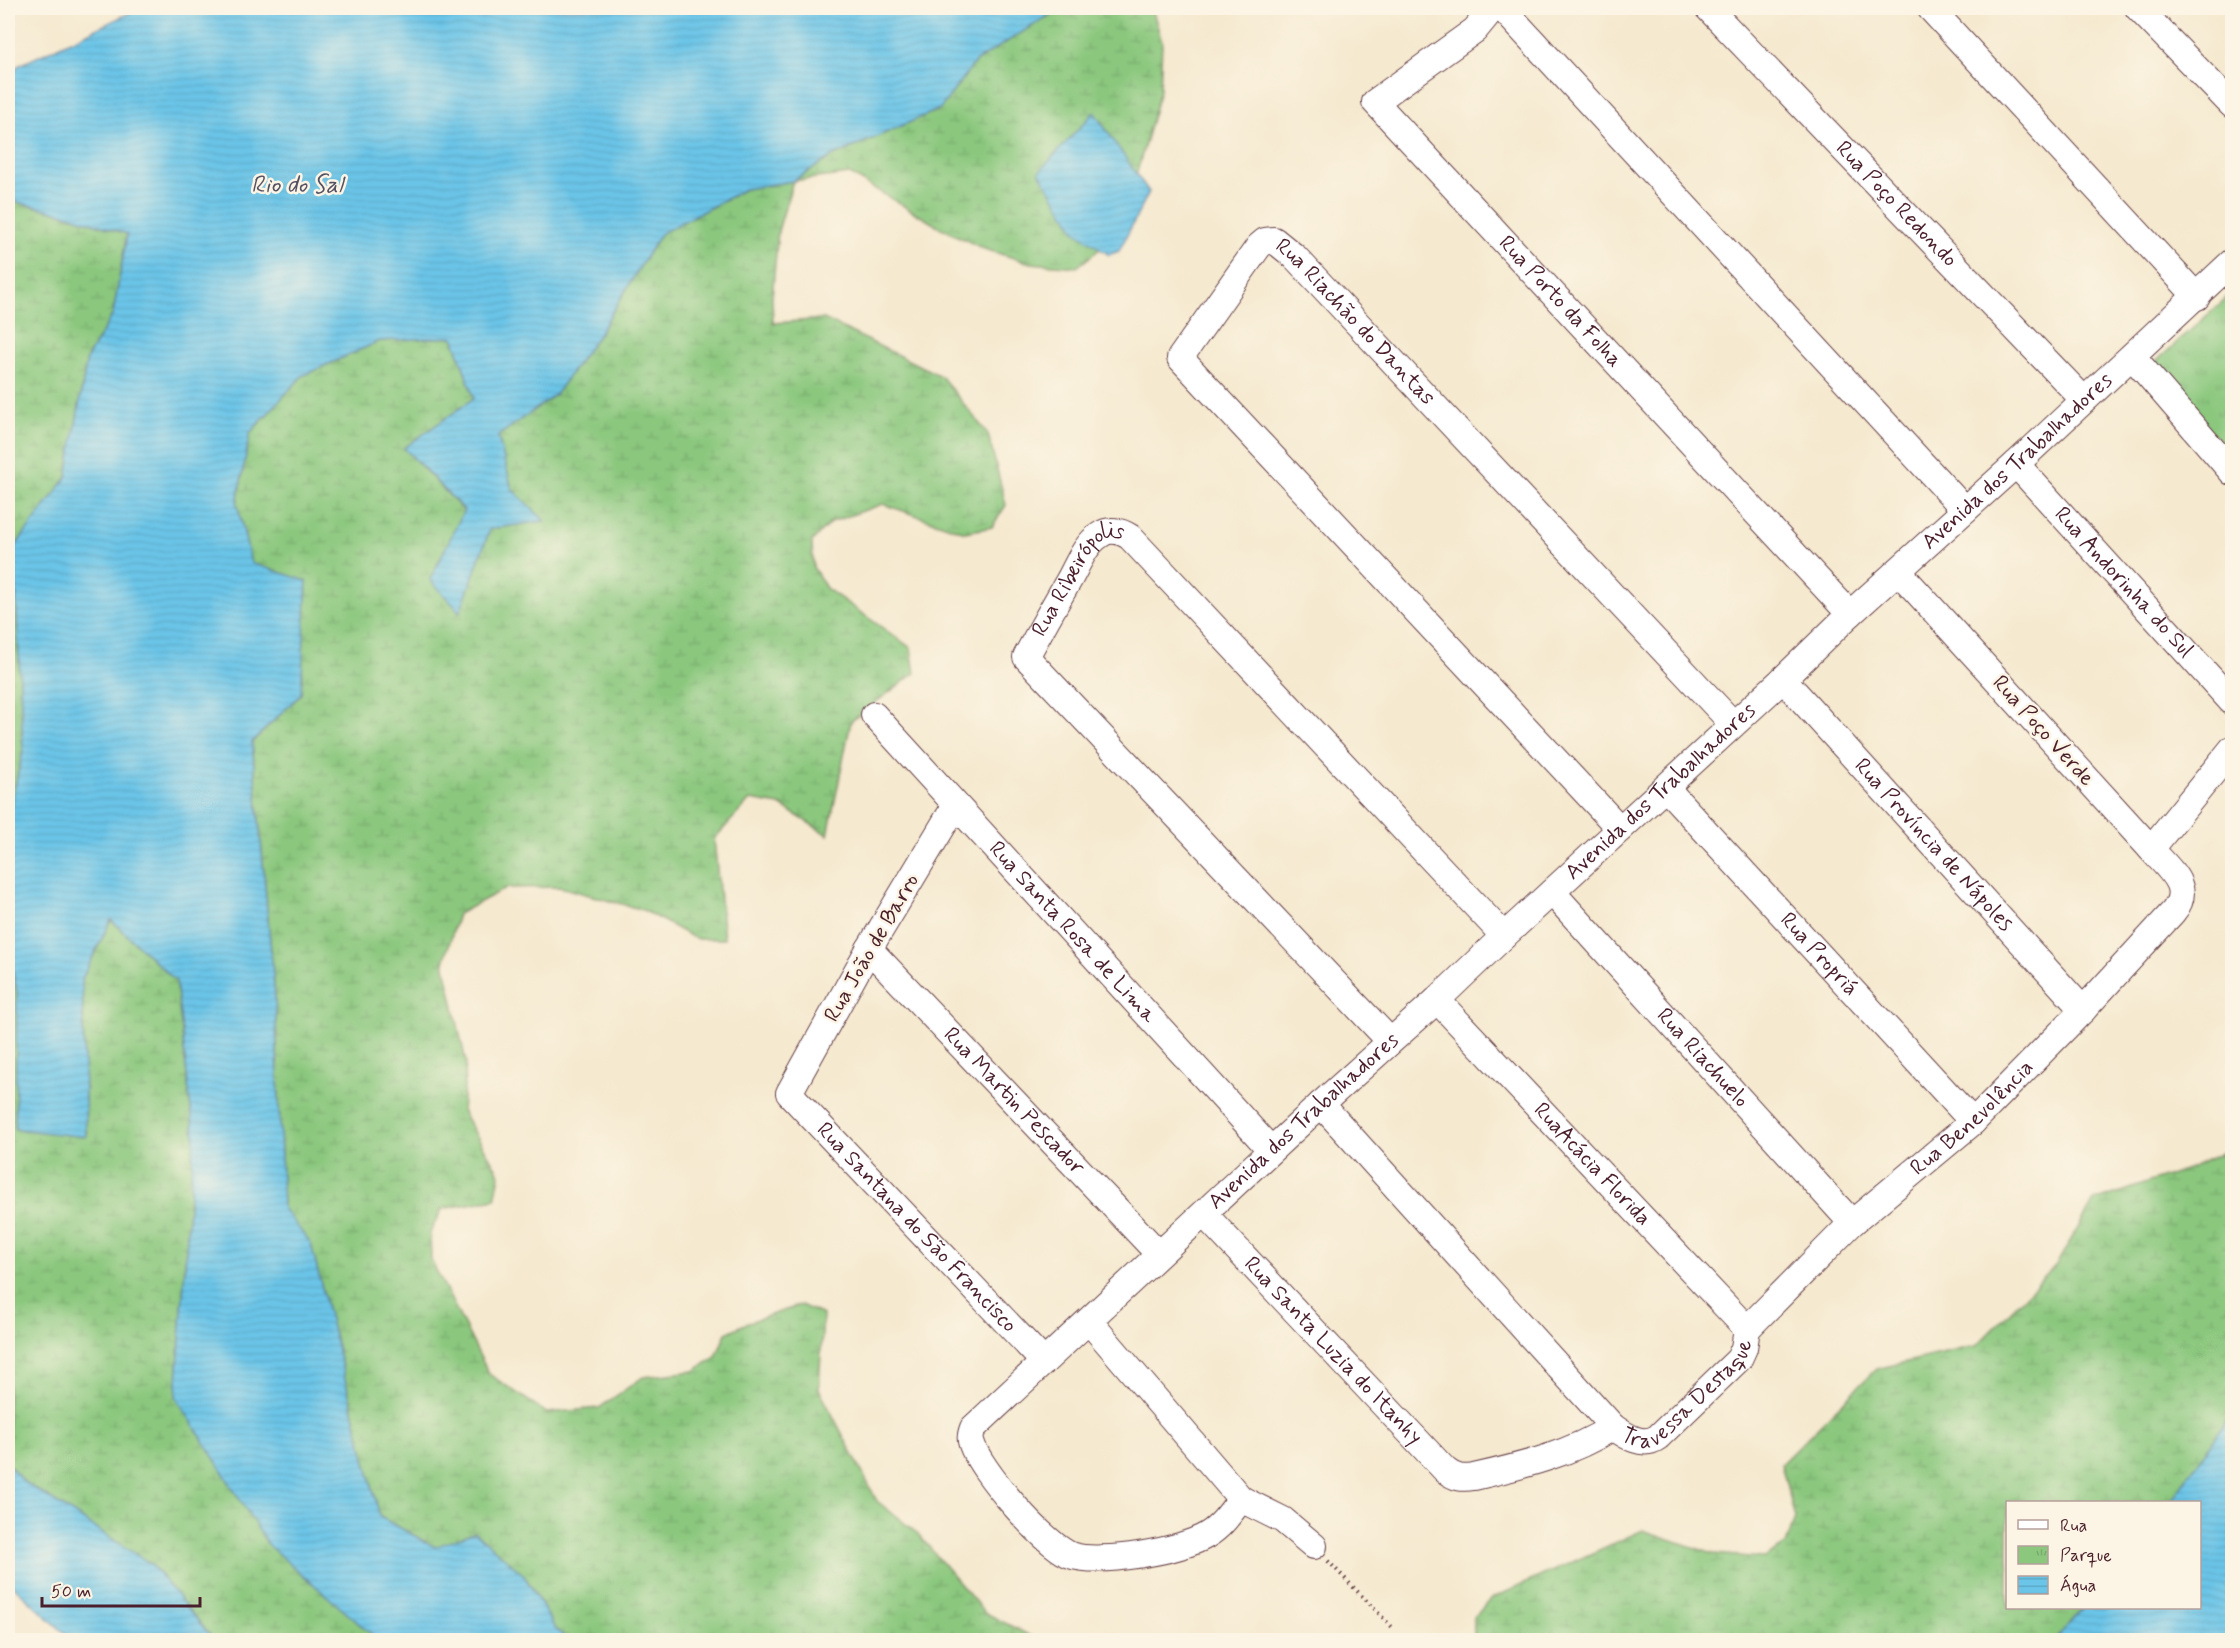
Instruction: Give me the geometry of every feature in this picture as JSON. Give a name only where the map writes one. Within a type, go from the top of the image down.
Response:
[{"type":"street","name":"Rua Porto da Folha","points":[[1493,8],[1475,30],[1375,102],[1850,614]]},
{"type":"street","points":[[1502,8],[1965,510]]},
{"type":"street","name":"Rua Poço Redondo","points":[[1708,8],[2084,400]]},
{"type":"street","points":[[1930,8],[2197,297]]},
{"type":"street","points":[[2138,8],[2232,105]]},
{"type":"street","name":"Rua Riachão do Dantas","points":[[1620,829],[1180,358],[1259,246],[1265,241],[1274,240],[1295,257],[1732,724]]},
{"type":"street","name":"Avenida dos Trabalhadores","points":[[1241,1499],[1216,1528],[1205,1536],[1167,1549],[1100,1559],[1080,1558],[1063,1551],[1032,1523],[994,1482],[983,1466],[971,1438],[973,1428],[1271,1150],[1666,788],[1850,614],[2197,297],[2232,262]]},
{"type":"street","points":[[2132,356],[2232,472]]},
{"type":"street","name":"Rua Andorinha do Sul","points":[[2016,464],[2232,702]]},
{"type":"street","name":"Rua Ribeirópolis","points":[[1390,1041],[1026,657],[1080,559],[1101,533],[1112,531],[1130,537],[1504,936]]},
{"type":"street","name":"Rua Poço Verde","points":[[1898,571],[2151,849],[2179,883],[2182,895]]},
{"type":"street","name":"Rua Província de Nápoles","points":[[1783,679],[2083,1010]]},
{"type":"street","name":"Rua Santa Rosa de Lima","points":[[873,715],[1271,1150]]},
{"type":"street","points":[[2151,849],[2232,749]]},
{"type":"street","name":"Rua Propriá","points":[[1666,788],[1973,1122]]},
{"type":"street","name":"Rua João de Barro","points":[[789,1093],[869,949],[949,816],[962,812]]},
{"type":"street","name":"Rua Riachuelo","points":[[1552,892],[1852,1223]]},
{"type":"street","name":"Rua Benevolência","points":[[1747,1329],[1852,1223],[1973,1122],[2083,1010],[2168,918],[2178,906],[2182,895]]},
{"type":"street","name":"Rua Martin Pescador","points":[[869,949],[1159,1254]]},
{"type":"street","name":"RuaAcácia Florida","points":[[1437,1000],[1747,1329]]},
{"type":"street","name":"Rua Santana do São Francisco","points":[[789,1093],[1043,1362]]},
{"type":"street","name":"Travessa Destaque","points":[[1321,1104],[1613,1427],[1638,1441],[1650,1442],[1655,1439],[1739,1359],[1744,1348],[1747,1329]]},
{"type":"street","name":"Rua Santa Luzia do Itanhy","points":[[1204,1214],[1445,1470],[1457,1478],[1465,1479],[1562,1453],[1586,1443],[1613,1427]]},
{"type":"street","points":[[1089,1321],[1241,1499],[1283,1520],[1314,1546]]},
{"type":"path","points":[[1314,1546],[1392,1627]]},
{"type":"green space","points":[[1152,8],[1162,42],[1160,90],[1124,219],[1115,237],[1077,267],[1031,263],[984,249],[939,227],[850,174],[793,181],[831,157],[940,109],[976,61],[1056,11]]},
{"type":"green space","points":[[793,181],[778,231],[772,298],[773,323],[824,319],[941,376],[988,434],[1006,505],[992,527],[965,532],[883,504],[831,522],[812,541],[813,567],[826,588],[911,648],[915,673],[851,721],[828,835],[780,805],[750,800],[714,839],[724,939],[696,939],[643,910],[560,887],[506,888],[458,914],[444,962],[466,1062],[462,1111],[500,1175],[495,1199],[442,1209],[430,1233],[431,1260],[489,1374],[547,1413],[599,1408],[643,1377],[694,1371],[716,1357],[726,1333],[749,1322],[801,1305],[823,1315],[819,1389],[877,1501],[918,1534],[984,1612],[1038,1640],[567,1640],[555,1628],[524,1575],[435,1547],[380,1517],[311,1245],[283,1208],[275,996],[252,742],[301,694],[251,564],[237,503],[250,433],[302,376],[380,341],[453,337],[474,398],[404,448],[464,511],[430,579],[460,611],[490,529],[544,521],[512,489],[498,436],[555,395],[599,334],[660,234],[745,189]]},
{"type":"green space","points":[[8,200],[65,214],[127,234],[113,314],[87,358],[67,478],[14,548],[23,751],[8,817]]},
{"type":"green space","points":[[2232,293],[2232,456],[2152,365]]},
{"type":"green space","points":[[111,920],[176,981],[194,1135],[176,1397],[355,1620],[378,1640],[214,1640],[151,1564],[24,1482],[8,1464],[8,950],[17,992],[86,1136],[82,979]]},
{"type":"green space","points":[[2232,1148],[2232,1414],[2171,1501],[2006,1501],[2006,1609],[2082,1609],[2055,1640],[1474,1640],[1474,1617],[1493,1598],[1643,1530],[1713,1554],[1764,1558],[1786,1545],[1795,1518],[1781,1464],[1876,1369],[1976,1346],[2056,1265],[2094,1201],[2190,1168]]},
{"type":"water","name":"Rio do Sal","points":[[140,8],[1110,8],[1104,11],[1056,11],[976,61],[940,109],[831,157],[793,181],[745,189],[660,234],[599,334],[555,395],[498,436],[512,489],[545,521],[490,529],[460,612],[430,580],[464,510],[404,448],[474,398],[453,337],[380,341],[302,376],[250,433],[237,503],[251,563],[307,581],[301,694],[252,742],[275,996],[283,1208],[311,1244],[380,1517],[435,1547],[475,1532],[524,1575],[555,1628],[567,1640],[378,1640],[268,1545],[176,1397],[194,1135],[176,981],[111,920],[82,979],[86,1137],[15,1129],[17,992],[8,950],[8,817],[23,751],[14,548],[67,477],[87,358],[113,314],[127,234],[65,214],[8,200],[8,75],[18,66]]},
{"type":"water","points":[[1094,112],[1149,192],[1119,251],[1109,255],[1076,232],[1039,172]]},
{"type":"water","points":[[2232,1414],[2232,1640],[2055,1640],[2082,1609],[2201,1609],[2201,1501],[2171,1501]]},
{"type":"water","points":[[8,1464],[24,1482],[151,1564],[214,1640],[72,1640],[8,1581]]}]
